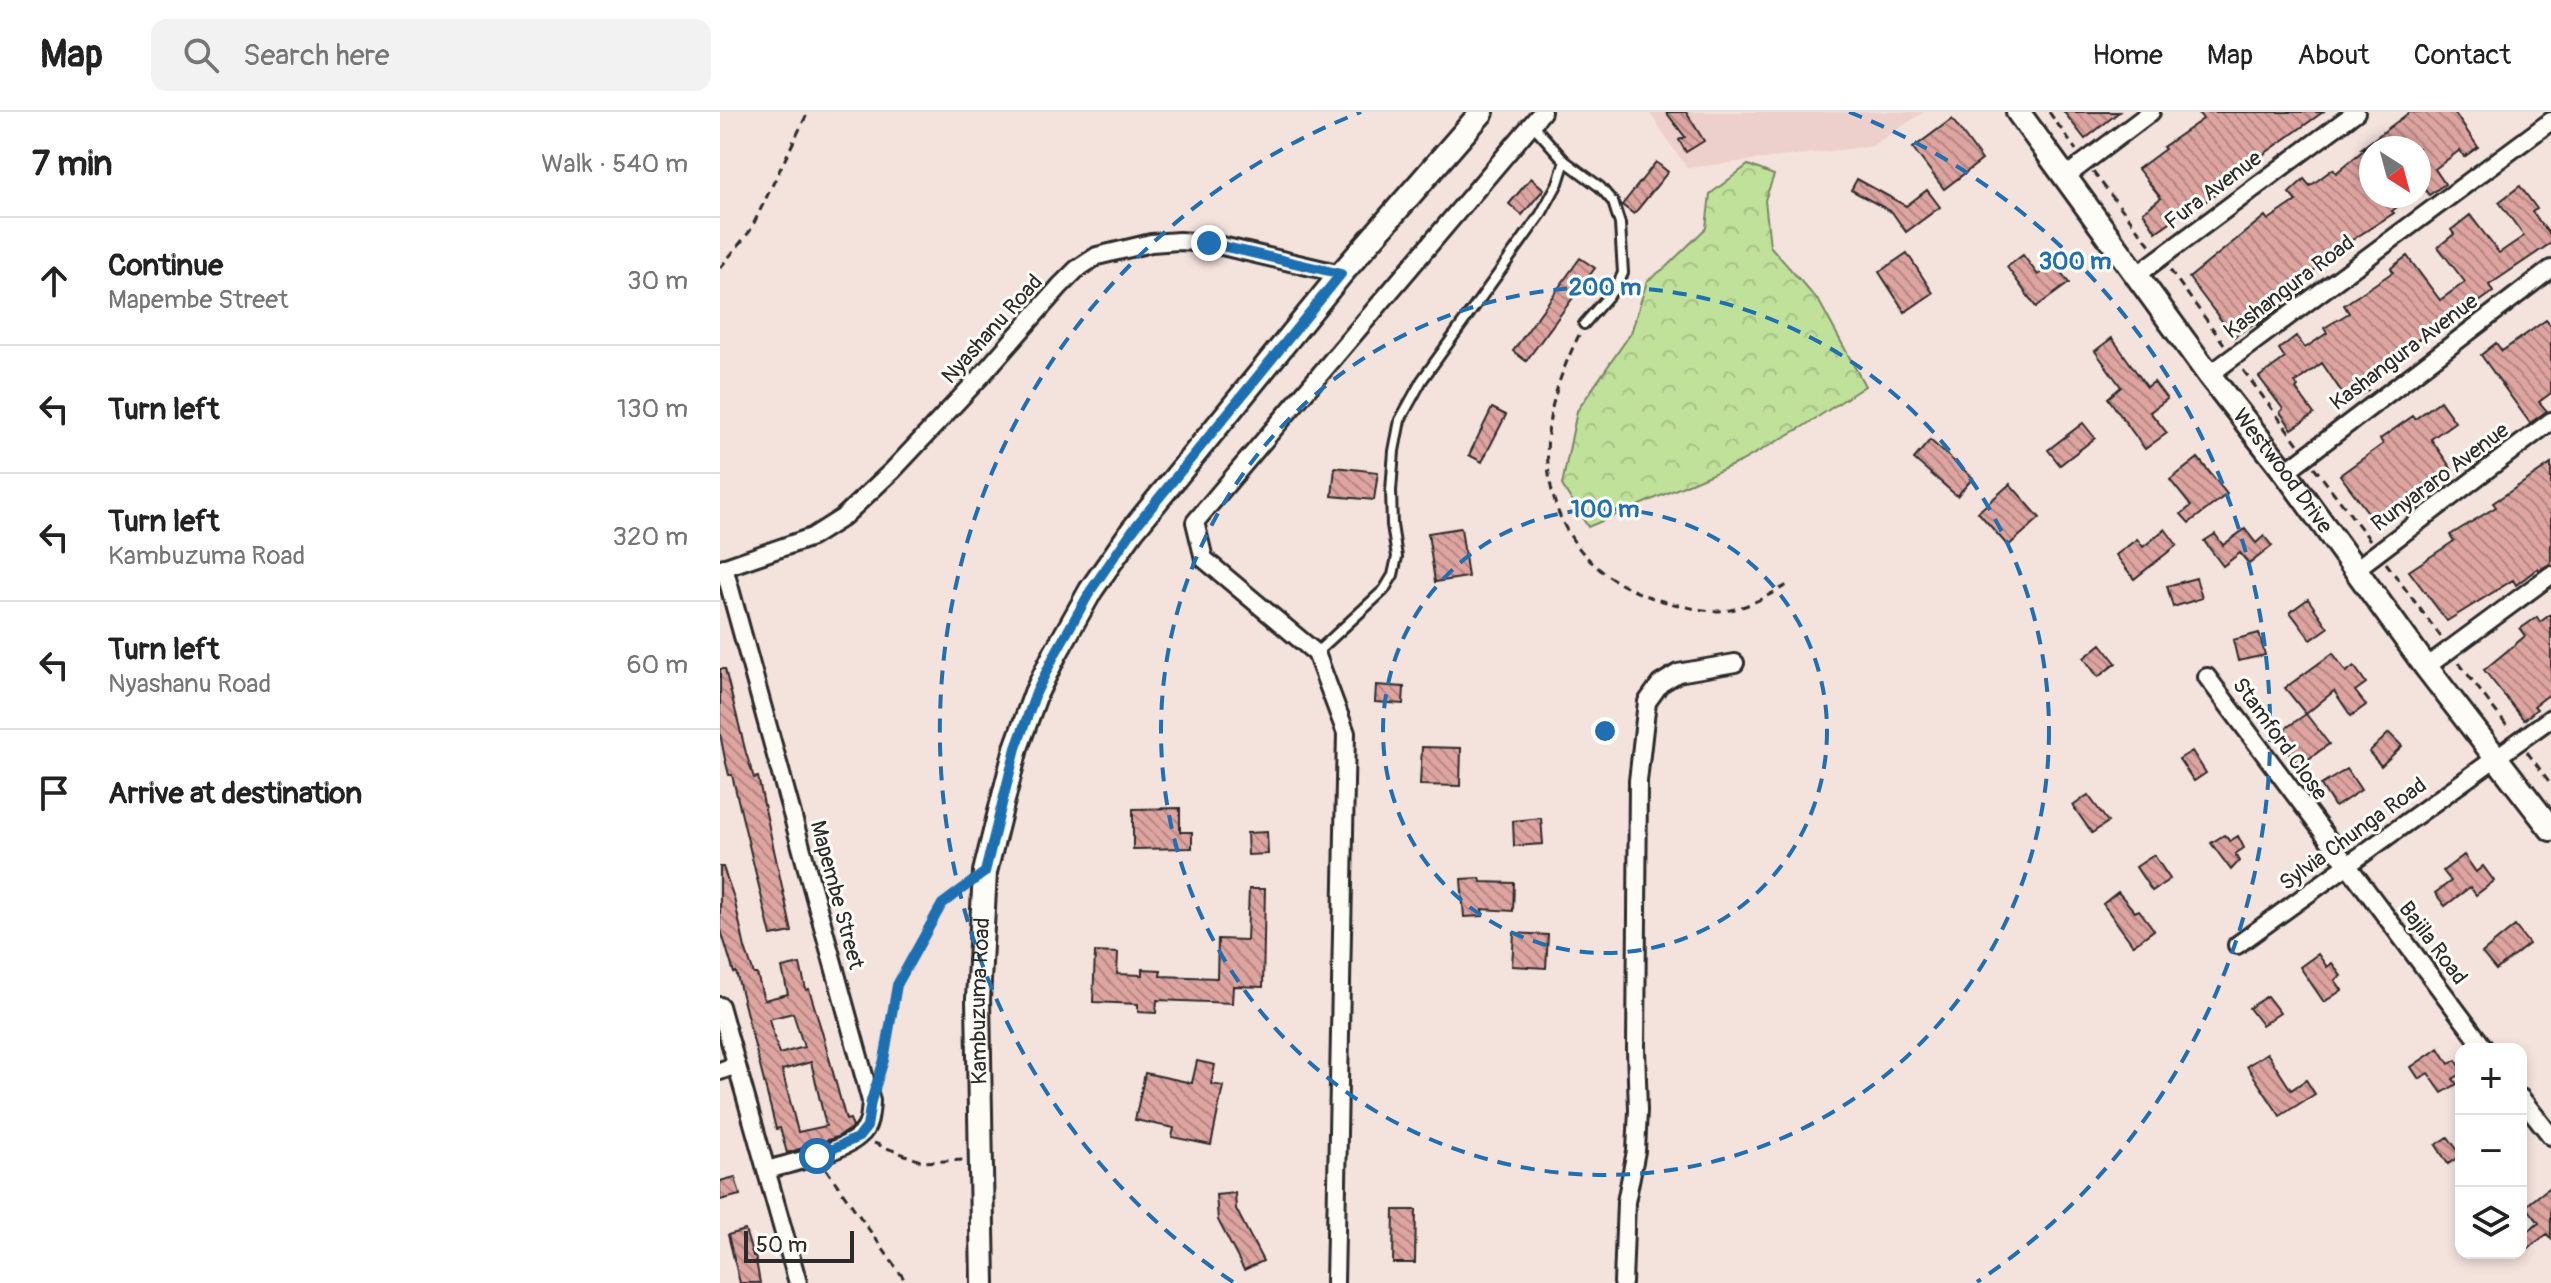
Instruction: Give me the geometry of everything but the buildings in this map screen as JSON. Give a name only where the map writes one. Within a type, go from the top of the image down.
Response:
[{"type":"main road","name":"Kambuzuma Road","points":[[983,1283],[978,999],[985,872],[1016,748],[1036,693],[1091,590],[1132,531],[1341,274],[1482,112]]},
{"type":"main road","name":"Westwood Drive","points":[[2018,112],[2426,667],[2551,829]]},
{"type":"street","points":[[2065,177],[2151,112]]},
{"type":"street","name":"Fura Avenue","points":[[2137,275],[2356,112]]},
{"type":"street","points":[[2546,112],[2551,120]]},
{"type":"street","points":[[1335,1283],[1346,733],[1316,653],[1204,559],[1195,522],[1537,118]]},
{"type":"street","name":"Kashangura Road","points":[[2209,375],[2551,120]]},
{"type":"street","name":"Nyashanu Road","points":[[722,568],[812,537],[842,518],[923,438],[1060,286],[1077,269],[1097,256],[1151,243],[1209,243],[1341,274]]},
{"type":"street","name":"Kashangura Avenue","points":[[2285,472],[2551,269]]},
{"type":"street","name":"Runyararo Avenue","points":[[2356,569],[2551,421]]},
{"type":"street","name":"Mapembe Street","points":[[722,568],[871,1101],[867,1127],[859,1137]]},
{"type":"street","points":[[2426,667],[2551,575]]},
{"type":"street","points":[[1623,1283],[1626,1202],[1636,1151],[1638,1110],[1638,781],[1647,702],[1660,684],[1678,673],[1735,663]]},
{"type":"street","name":"Stamford Close","points":[[2207,677],[2345,865]]},
{"type":"street","name":"Sylvia Chunga Road","points":[[2237,945],[2551,718]]},
{"type":"street","name":"Bajila Road","points":[[2345,865],[2480,1043]]},
{"type":"street","points":[[720,1006],[728,1068],[767,1170],[798,1283]]},
{"type":"street","points":[[2527,1106],[2551,1136]]},
{"type":"street","points":[[767,1170],[817,1156],[859,1137]]},
{"type":"lane","points":[[1537,118],[1565,161],[1600,187],[1613,202],[1620,224],[1623,273],[1617,286],[1584,324]]},
{"type":"lane","points":[[1316,653],[1384,590],[1393,575],[1397,557],[1391,491],[1400,420],[1422,380],[1541,214],[1558,183],[1565,161]]},
{"type":"path","points":[[720,268],[750,231],[808,112]]},
{"type":"path","points":[[1584,324],[1557,389],[1548,424],[1548,465],[1558,513],[1573,543],[1598,570],[1641,596],[1694,609],[1728,610],[1756,601],[1791,583]]},
{"type":"path","points":[[880,1073],[897,985],[942,904],[985,872]]},
{"type":"path","points":[[859,1137],[923,1162],[980,1160]]},
{"type":"path","points":[[817,1156],[907,1283]]},
{"type":"shaded area","points":[[1649,112],[1924,112],[1872,146],[1687,168]]},
{"type":"green space","points":[[1748,165],[1774,175],[1765,200],[1770,246],[1820,303],[1865,386],[1804,426],[1740,462],[1588,527],[1562,485],[1577,411],[1631,333],[1647,281],[1706,228],[1710,194]]},
{"type":"route","points":[[817,1156],[859,1137],[867,1127],[871,1101],[884,1060],[897,985],[942,904],[985,872],[1016,748],[1036,693],[1091,590],[1132,531],[1341,274],[1209,243]]}]
